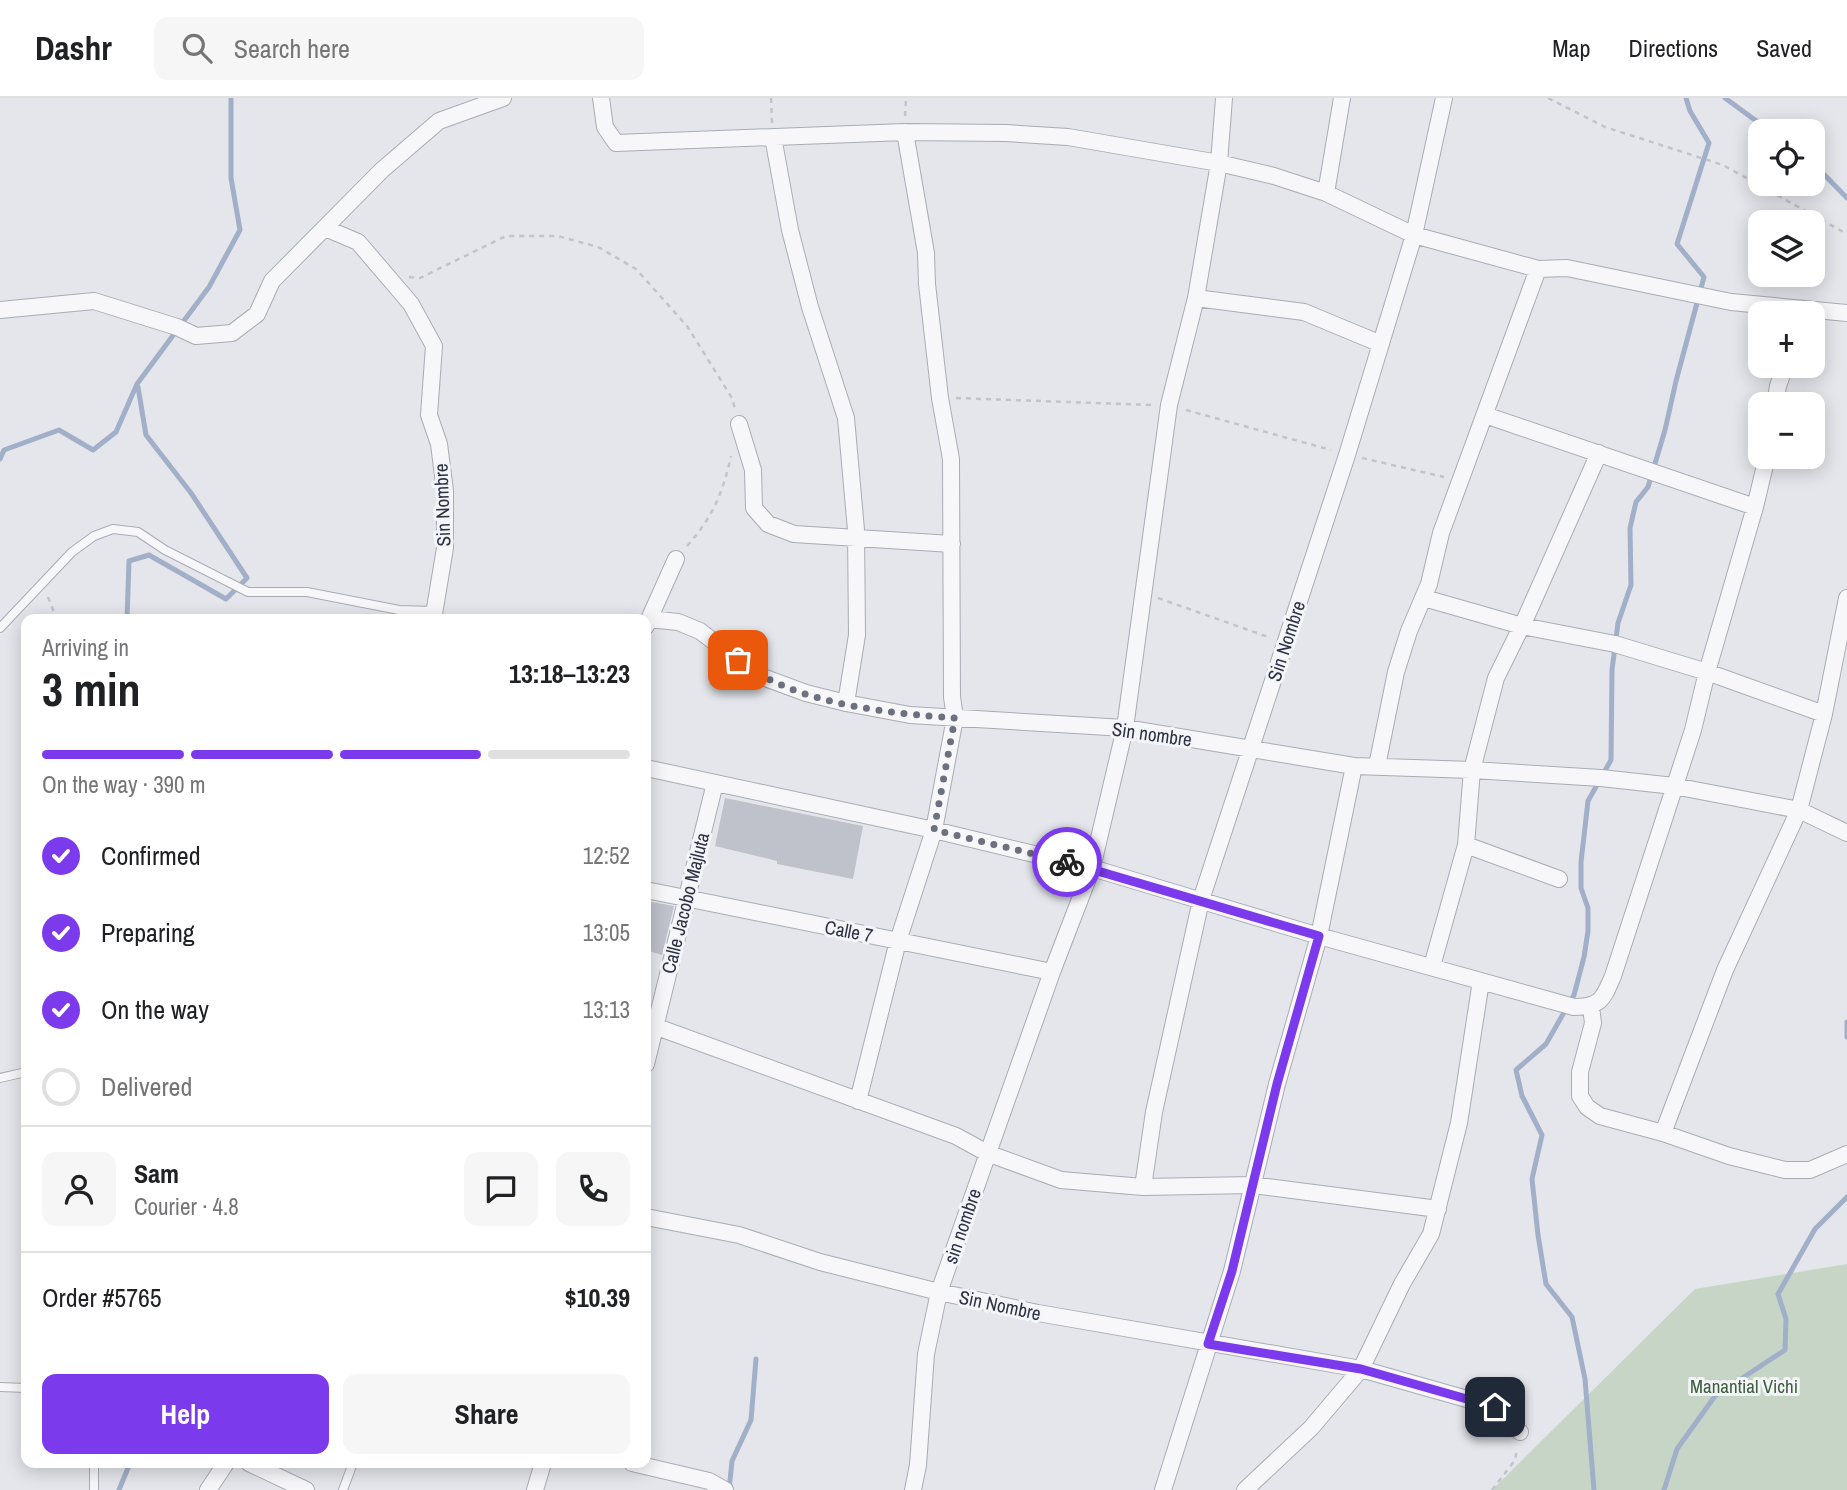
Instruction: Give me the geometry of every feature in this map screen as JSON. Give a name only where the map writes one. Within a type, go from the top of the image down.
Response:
[{"type":"street","points":[[0,310],[94,301],[195,335],[232,333],[257,314],[272,281],[382,170],[439,121],[503,98]]},
{"type":"street","points":[[601,98],[605,127],[616,143],[905,132],[1006,133],[1068,137],[1219,163],[1274,176],[1326,193],[1414,234],[1538,269],[1567,268],[1748,304]]},
{"type":"street","name":"sin nombre","points":[[913,1490],[918,1465],[926,1354],[939,1292],[1052,972],[1092,868],[1125,728],[1169,405],[1196,298],[1219,163],[1224,98]]},
{"type":"street","points":[[1326,193],[1342,98]]},
{"type":"street","name":"Sin Nombre","points":[[1143,1187],[1154,1112],[1201,900],[1381,344],[1414,234],[1444,98]]},
{"type":"street","points":[[858,1101],[898,941],[934,830],[955,718],[952,697],[951,459],[940,398],[926,253],[905,132]]},
{"type":"street","points":[[774,137],[793,243],[810,307],[846,418],[856,538],[857,635],[846,703]]},
{"type":"street","name":"Sin Nombre","points":[[325,228],[358,242],[411,304],[435,346],[429,415],[439,444],[445,491],[445,548],[432,614]]},
{"type":"street","points":[[1377,766],[1396,673],[1409,631],[1424,598],[1441,533],[1538,269]]},
{"type":"street","points":[[1196,298],[1304,312],[1381,344]]},
{"type":"street","points":[[1825,312],[1847,313]]},
{"type":"street","points":[[1485,415],[1755,508]]},
{"type":"street","points":[[739,424],[753,470],[754,508],[768,524],[794,534],[952,544]]},
{"type":"street","points":[[1432,966],[1466,845],[1472,769],[1496,678],[1599,453]]},
{"type":"street","points":[[651,769],[934,830],[1092,868],[1319,936],[1574,1007],[1591,1007],[1604,997],[1613,976],[1693,730],[1764,469]]},
{"type":"street","points":[[651,616],[676,559]]},
{"type":"street","points":[[1424,598],[1522,626],[1615,644],[1707,672],[1824,714]]},
{"type":"street","points":[[1663,1133],[1725,970],[1800,810],[1824,714],[1847,598]]},
{"type":"street","name":"Sin nombre","points":[[651,623],[678,622],[701,631],[757,675],[806,693],[910,715],[1125,728],[1354,766],[1472,769],[1674,786],[1800,810],[1847,833]]},
{"type":"street","points":[[1163,1490],[1232,1271],[1277,1084],[1319,936],[1354,766]]},
{"type":"street","name":"Calle Jacobo Majluta","points":[[651,1025],[715,783]]},
{"type":"street","points":[[1466,845],[1559,879]]},
{"type":"street","name":"Calle 7","points":[[651,891],[1052,972]]},
{"type":"street","points":[[1245,1490],[1311,1428],[1361,1369],[1402,1284],[1431,1234],[1459,1123],[1481,981]]},
{"type":"street","points":[[1591,1007],[1593,1023],[1580,1072],[1580,1096],[1587,1107],[1600,1116],[1663,1133],[1729,1156],[1785,1170],[1810,1170],[1847,1154]]},
{"type":"street","points":[[651,1025],[956,1136],[987,1153],[1061,1180],[1143,1187],[1253,1185],[1438,1209]]},
{"type":"street","name":"Sin Nombre","points":[[651,1218],[739,1235],[820,1262],[939,1292],[1038,1313],[1361,1369],[1495,1407],[1520,1432]]},
{"type":"street","points":[[208,1490],[223,1468]]},
{"type":"street","points":[[260,1468],[306,1490]]},
{"type":"street","points":[[535,1490],[542,1468]]},
{"type":"street","points":[[651,1468],[709,1482],[725,1490]]},
{"type":"lane","points":[[0,628],[72,552],[94,536],[113,530],[138,532],[165,550],[248,592],[307,592],[425,614]]},
{"type":"lane","points":[[0,1078],[21,1073]]},
{"type":"lane","points":[[0,1387],[21,1388]]},
{"type":"lane","points":[[94,1468],[94,1490]]},
{"type":"lane","points":[[343,1490],[352,1468]]},
{"type":"path","points":[[771,98],[774,137]]},
{"type":"path","points":[[1548,98],[1605,127],[1723,165],[1847,234]]},
{"type":"path","points":[[387,276],[420,278],[506,236],[558,236],[598,247],[636,269],[687,326],[732,398],[739,424],[726,479],[707,523],[676,559]]},
{"type":"path","points":[[940,398],[1169,405],[1347,455],[1461,481]]},
{"type":"path","points":[[41,582],[54,614]]},
{"type":"path","points":[[1145,594],[1285,643]]},
{"type":"path","points":[[1492,1490],[1515,1460],[1520,1432]]},
{"type":"green space","name":"Manantial Vichi","points":[[1847,1264],[1847,1490],[1492,1490],[1695,1289]]},
{"type":"building","points":[[725,798],[863,826],[853,879],[777,864],[777,861],[715,846]]},
{"type":"building","points":[[651,902],[674,906],[662,955],[651,952]]},
{"type":"waterway","points":[[0,459],[4,450],[59,430],[93,450],[116,432],[137,384],[209,287],[240,230],[231,178],[231,98]]},
{"type":"waterway","points":[[1594,1490],[1585,1379],[1572,1317],[1546,1284],[1538,1235],[1532,1179],[1542,1135],[1522,1096],[1516,1070],[1546,1044],[1574,995],[1584,957],[1588,908],[1581,888],[1581,862],[1588,801],[1611,760],[1612,670],[1618,623],[1631,585],[1630,528],[1636,502],[1648,487],[1665,430],[1704,277],[1677,244],[1709,143],[1690,111],[1686,98]]},
{"type":"waterway","points":[[1725,98],[1754,119]]},
{"type":"waterway","points":[[1825,175],[1847,198]]},
{"type":"waterway","points":[[127,614],[129,561],[149,555],[226,599],[247,578],[191,493],[146,435],[138,387]]},
{"type":"waterway","points":[[1847,1022],[1847,1037]]},
{"type":"waterway","points":[[1664,1490],[1677,1449],[1715,1396],[1785,1350],[1786,1319],[1778,1294],[1815,1229],[1847,1197]]},
{"type":"waterway","points":[[729,1490],[732,1461],[751,1420],[756,1359]]},
{"type":"waterway","points":[[119,1490],[128,1468]]},
{"type":"way so far","points":[[738,660],[757,675],[806,693],[910,715],[955,718],[934,830],[1067,862]]},
{"type":"route","points":[[1067,862],[1319,936],[1277,1084],[1232,1271],[1208,1344],[1361,1369],[1495,1407]]}]
